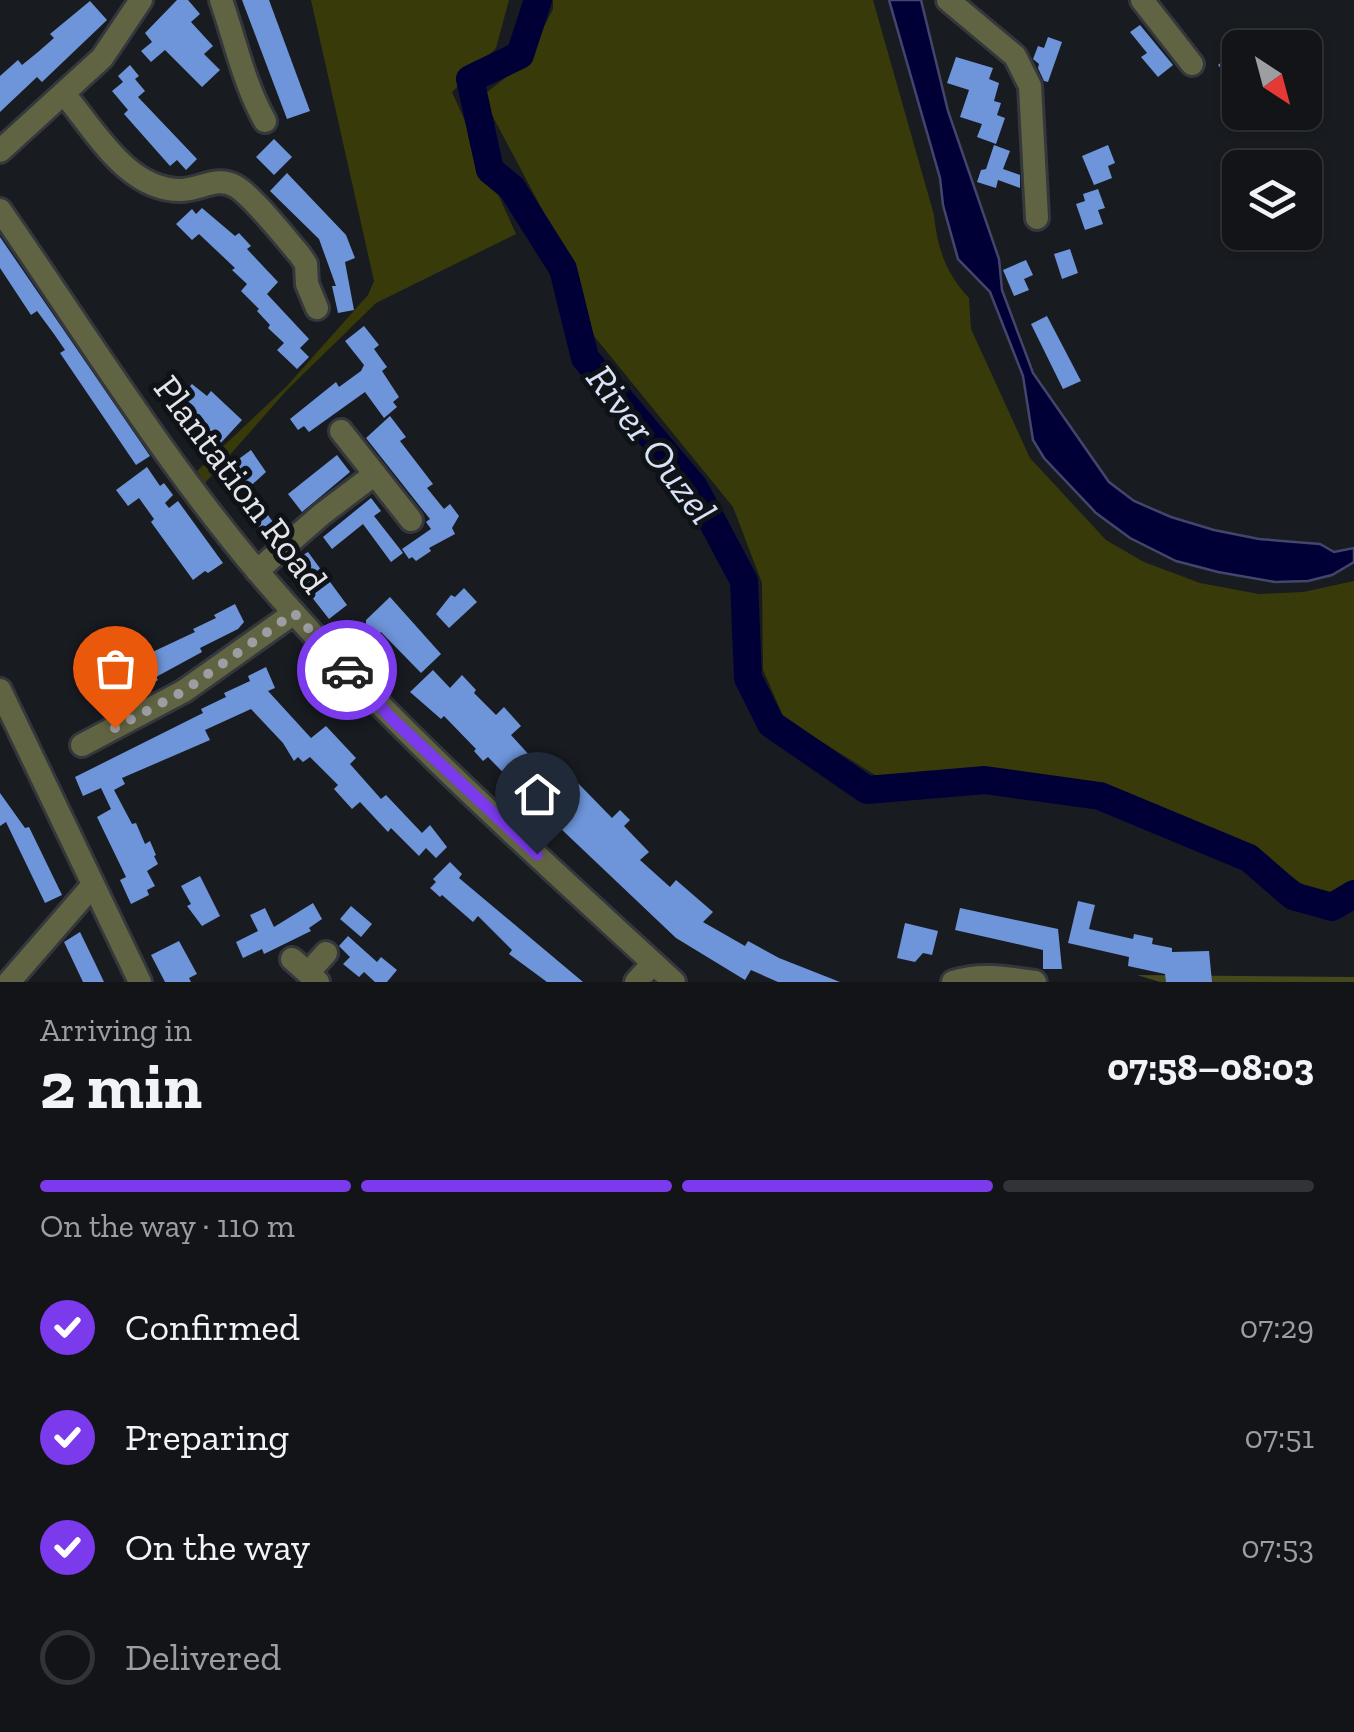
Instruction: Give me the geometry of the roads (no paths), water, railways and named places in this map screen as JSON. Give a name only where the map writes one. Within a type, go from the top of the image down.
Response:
[{"type":"street","points":[[0,152],[102,58],[141,0]]},
{"type":"street","points":[[221,0],[248,78],[249,93],[265,121]]},
{"type":"street","points":[[948,0],[1015,56],[1030,86],[1037,218]]},
{"type":"street","points":[[1142,0],[1192,64]]},
{"type":"street","points":[[66,94],[128,171],[155,187],[184,190],[217,181],[238,187],[306,264],[306,284],[317,308]]},
{"type":"street","name":"Plantation Road","points":[[0,210],[191,485],[257,571],[392,719],[674,982]]},
{"type":"street","points":[[341,431],[411,520]]},
{"type":"street","points":[[257,571],[375,474]]},
{"type":"street","points":[[82,744],[184,691],[294,613]]},
{"type":"street","points":[[2,702],[140,982]]},
{"type":"street","points":[[10,982],[93,884]]},
{"type":"street","points":[[306,971],[326,953]]},
{"type":"street","points":[[636,982],[653,962]]},
{"type":"street","points":[[952,982],[1000,976],[1035,982]]},
{"type":"waterway","name":"River Ouzel","points":[[538,0],[520,55],[470,79],[490,170],[512,188],[563,269],[585,358],[694,487],[744,581],[748,678],[771,724],[867,790],[985,780],[1100,796],[1249,858],[1293,896],[1332,907],[1354,894]]}]
